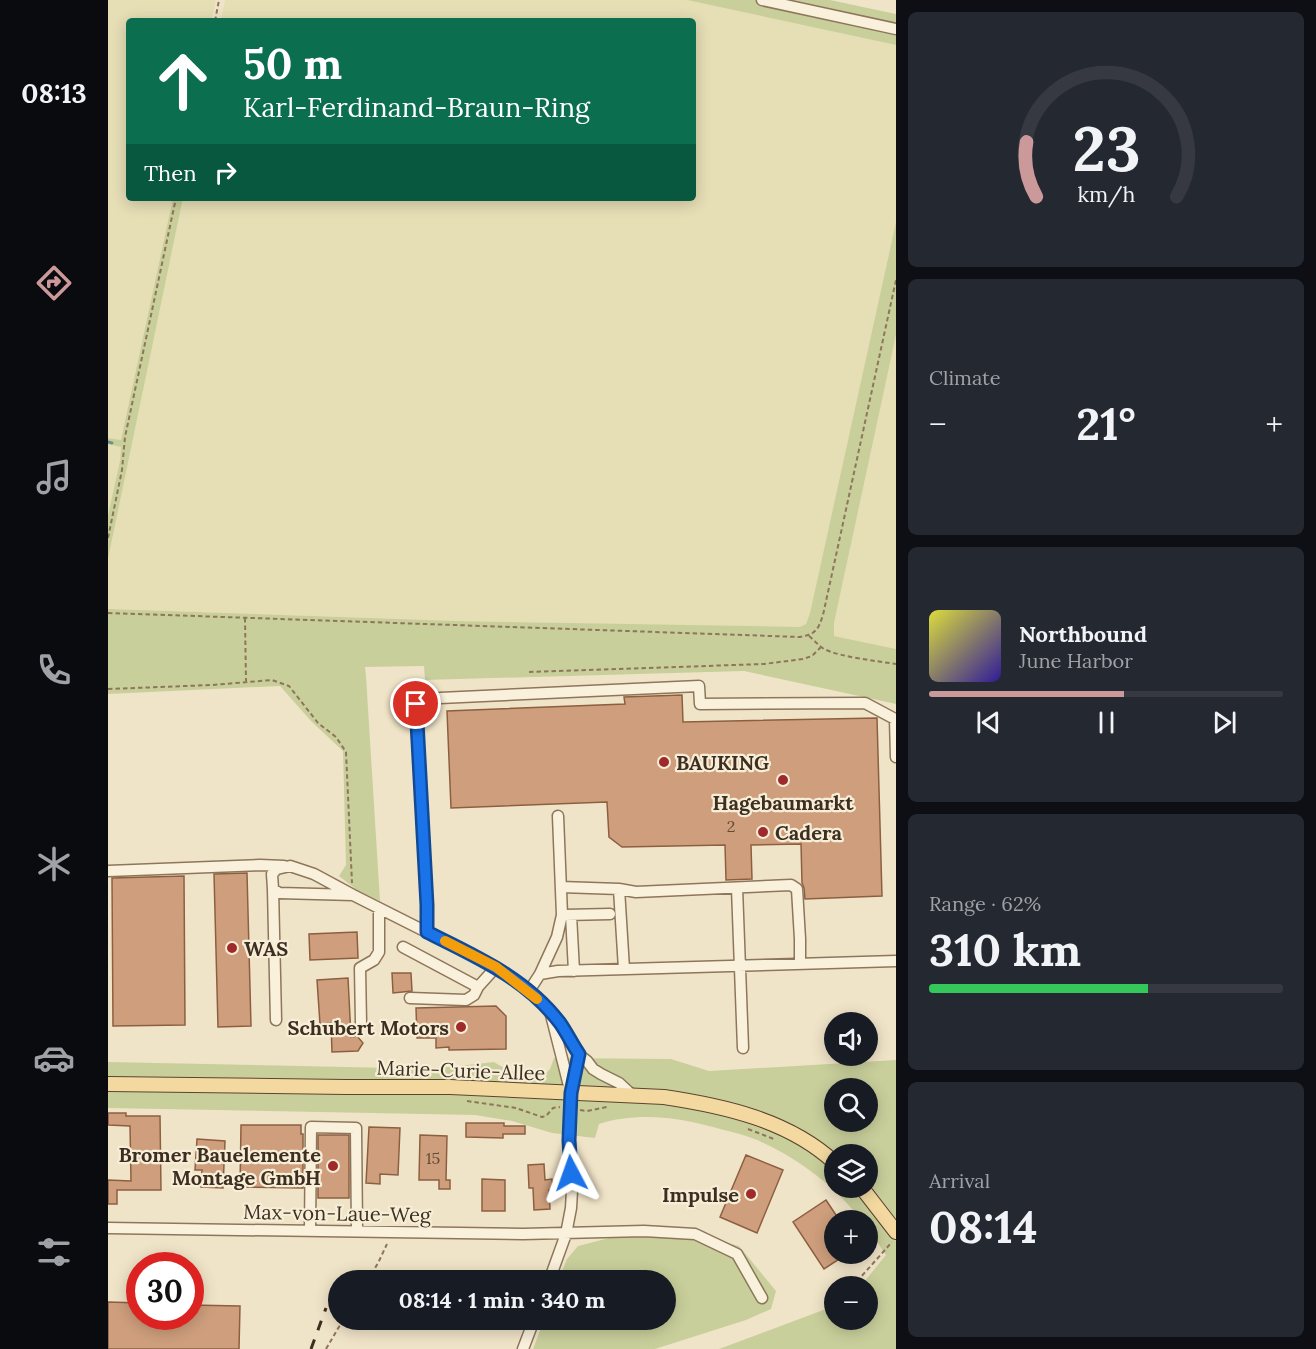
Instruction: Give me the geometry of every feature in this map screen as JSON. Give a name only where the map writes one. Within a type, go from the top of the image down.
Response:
[{"type":"main road","name":"Marie-Curie-Allee","points":[[108,1084],[450,1087],[674,1099],[735,1111],[764,1120],[824,1155]]},
{"type":"main road","points":[[870,1198],[896,1232]]},
{"type":"street","points":[[762,0],[896,29]]},
{"type":"street","points":[[427,932],[416,704],[440,698],[699,686],[700,704],[865,704],[895,719],[896,757]]},
{"type":"street","points":[[558,816],[561,887],[574,971]]},
{"type":"street","points":[[108,871],[260,865],[290,866],[314,874],[496,967],[529,991],[549,1010],[579,1054],[593,1069],[619,1083],[632,1095]]},
{"type":"street","points":[[276,1020],[272,874],[277,869],[290,866]]},
{"type":"street","points":[[561,887],[619,889],[636,892],[791,885],[797,889],[800,964]]},
{"type":"street","points":[[737,888],[743,1048]]},
{"type":"street","points":[[273,889],[279,893],[288,894],[352,895]]},
{"type":"street","points":[[619,889],[624,969]]},
{"type":"street","points":[[361,1023],[360,968],[374,960],[379,952],[379,908]]},
{"type":"street","points":[[566,915],[610,914]]},
{"type":"street","points":[[529,991],[540,974],[566,915]]},
{"type":"street","points":[[402,947],[478,987]]},
{"type":"street","points":[[540,974],[624,969],[896,961]]},
{"type":"street","points":[[410,998],[466,1000],[474,995],[496,967]]},
{"type":"street","points":[[549,1010],[571,1093]]},
{"type":"street","points":[[553,1270],[566,1234],[571,1208],[570,1110],[579,1054]]},
{"type":"street","points":[[310,1231],[311,1128],[356,1128],[357,1231]]},
{"type":"street","name":"Max-von-Laue-Weg","points":[[108,1228],[523,1234],[644,1231],[695,1234],[737,1254],[762,1298]]},
{"type":"street","points":[[523,1349],[530,1330]]},
{"type":"path","points":[[216,18],[219,0]]},
{"type":"path","points":[[108,538],[122,470],[125,437],[175,201]]},
{"type":"path","points":[[108,613],[809,636],[820,625],[824,615],[896,280]]},
{"type":"path","points":[[245,617],[246,681]]},
{"type":"path","points":[[809,636],[821,647],[839,654],[896,664]]},
{"type":"path","points":[[529,672],[764,664],[803,659],[812,656],[821,647]]},
{"type":"path","points":[[108,689],[272,680],[289,686],[318,723],[336,737],[346,752],[352,895]]},
{"type":"path","points":[[465,1101],[516,1108],[542,1116],[546,1116],[558,1106],[570,1110],[587,1111],[610,1107]]},
{"type":"path","points":[[748,1129],[775,1139]]},
{"type":"path","points":[[375,1270],[392,1232]]},
{"type":"path","points":[[862,1276],[886,1248]]},
{"type":"path","points":[[327,1349],[337,1330]]},
{"type":"shaded area","points":[[108,0],[216,0],[212,18],[126,18],[126,201],[172,201],[121,440],[108,438]]},
{"type":"shaded area","points":[[225,0],[687,0],[896,45],[896,222],[806,624],[800,628],[456,621],[108,609],[108,559],[182,201],[696,201],[696,18],[222,18]]},
{"type":"shaded area","points":[[896,335],[896,649],[834,636],[834,623]]},
{"type":"shaded area","points":[[108,444],[121,446],[108,515]]},
{"type":"green space","points":[[687,0],[830,0],[896,14],[896,45]]},
{"type":"green space","points":[[172,201],[182,201],[108,559],[108,515],[121,447],[108,444],[108,438],[121,440]]},
{"type":"green space","points":[[896,222],[896,335],[834,623],[834,636],[896,649],[896,704],[744,671],[425,680],[424,666],[365,667],[380,901],[357,890],[339,876],[346,865],[343,751],[311,721],[280,686],[108,694],[108,609],[456,621],[800,627],[806,624]]},
{"type":"green space","points":[[554,1058],[671,1059],[709,1071],[824,1064],[878,1066],[878,1061],[896,1060],[896,1349],[719,1349],[824,1310],[824,1330],[878,1330],[878,1276],[869,1276],[886,1255],[878,1243],[878,1210],[853,1210],[842,1198],[878,1198],[878,1144],[824,1144],[824,1182],[787,1155],[757,1140],[670,1118],[642,1117],[613,1120],[599,1124],[595,1138],[552,1133],[512,1121],[475,1115],[108,1108],[108,1062],[393,1068],[449,1067],[494,1062],[512,1071],[544,1075],[550,1069]]},
{"type":"green space","points":[[625,1234],[695,1234],[739,1246],[776,1291],[771,1309],[746,1320],[655,1349],[533,1349],[540,1330],[676,1330],[676,1270],[562,1270],[567,1259],[578,1246]]},
{"type":"building","name":"BAUKING","points":[[682,695],[683,722],[877,718],[882,896],[805,899],[802,883],[801,844],[751,845],[752,879],[726,880],[725,845],[622,847],[609,837],[607,802],[451,808],[447,711],[625,704],[624,697]]},
{"type":"building","name":"WAS","points":[[247,873],[251,1026],[218,1027],[214,874]]},
{"type":"building","points":[[184,876],[185,1025],[113,1026],[112,878]]},
{"type":"building","points":[[357,932],[358,958],[310,960],[309,934]]},
{"type":"building","points":[[392,973],[411,973],[412,991],[393,993]]},
{"type":"building","points":[[348,978],[351,1037],[357,1036],[363,1043],[358,1051],[332,1052],[331,1023],[320,1024],[317,980]]},
{"type":"building","name":"Schubert Motors","points":[[496,1006],[506,1016],[506,1049],[449,1050],[449,1047],[436,1048],[436,1038],[417,1038],[416,1008]]},
{"type":"building","points":[[108,1113],[126,1113],[126,1116],[160,1116],[161,1190],[117,1190],[117,1204],[108,1204],[108,1180],[131,1181],[130,1126],[108,1125]]},
{"type":"building","points":[[466,1123],[504,1123],[504,1126],[525,1126],[525,1134],[503,1134],[503,1138],[466,1137]]},
{"type":"building","points":[[241,1125],[301,1125],[303,1188],[240,1187]]},
{"type":"building","points":[[369,1127],[400,1128],[398,1175],[380,1174],[380,1184],[366,1183]]},
{"type":"building","name":"Bromer Bauelemente Montage GmbH","points":[[318,1135],[349,1135],[349,1198],[318,1198]]},
{"type":"building","points":[[420,1135],[447,1136],[446,1180],[450,1180],[450,1189],[439,1189],[439,1180],[419,1180]]},
{"type":"building","points":[[197,1139],[225,1141],[223,1188],[201,1187],[202,1170],[195,1170]]},
{"type":"building","name":"Impulse","points":[[746,1155],[783,1170],[757,1233],[720,1217]]},
{"type":"building","points":[[544,1164],[545,1180],[552,1179],[553,1190],[549,1190],[550,1209],[534,1210],[533,1188],[529,1188],[528,1165]]},
{"type":"building","points":[[482,1179],[505,1180],[505,1211],[482,1211]]},
{"type":"building","points":[[826,1200],[833,1210],[824,1210],[824,1264],[832,1264],[824,1269],[793,1222]]},
{"type":"building","points":[[108,1302],[126,1303],[126,1330],[204,1330],[204,1305],[240,1306],[239,1349],[108,1349]]},
{"type":"waterway","points":[[108,442],[112,443]]},
{"type":"railway","points":[[311,1349],[326,1308]]},
{"type":"slow traffic","points":[[445,941],[496,967],[537,999]]},
{"type":"place","name":"BAUKING","points":[[664,762]]},
{"type":"place","name":"Hagebaumarkt","points":[[783,780]]},
{"type":"place","name":"Cadera","points":[[763,832]]},
{"type":"place","name":"WAS","points":[[232,948]]},
{"type":"place","name":"Schubert Motors","points":[[461,1027]]},
{"type":"place","name":"Bromer Bauelemente Montage GmbH","points":[[333,1166]]},
{"type":"place","name":"Impulse","points":[[751,1194]]},
{"type":"route","points":[[416,704],[427,932],[496,967],[529,991],[549,1010],[566,1032],[579,1054],[571,1093],[569,1140],[571,1173]]}]
